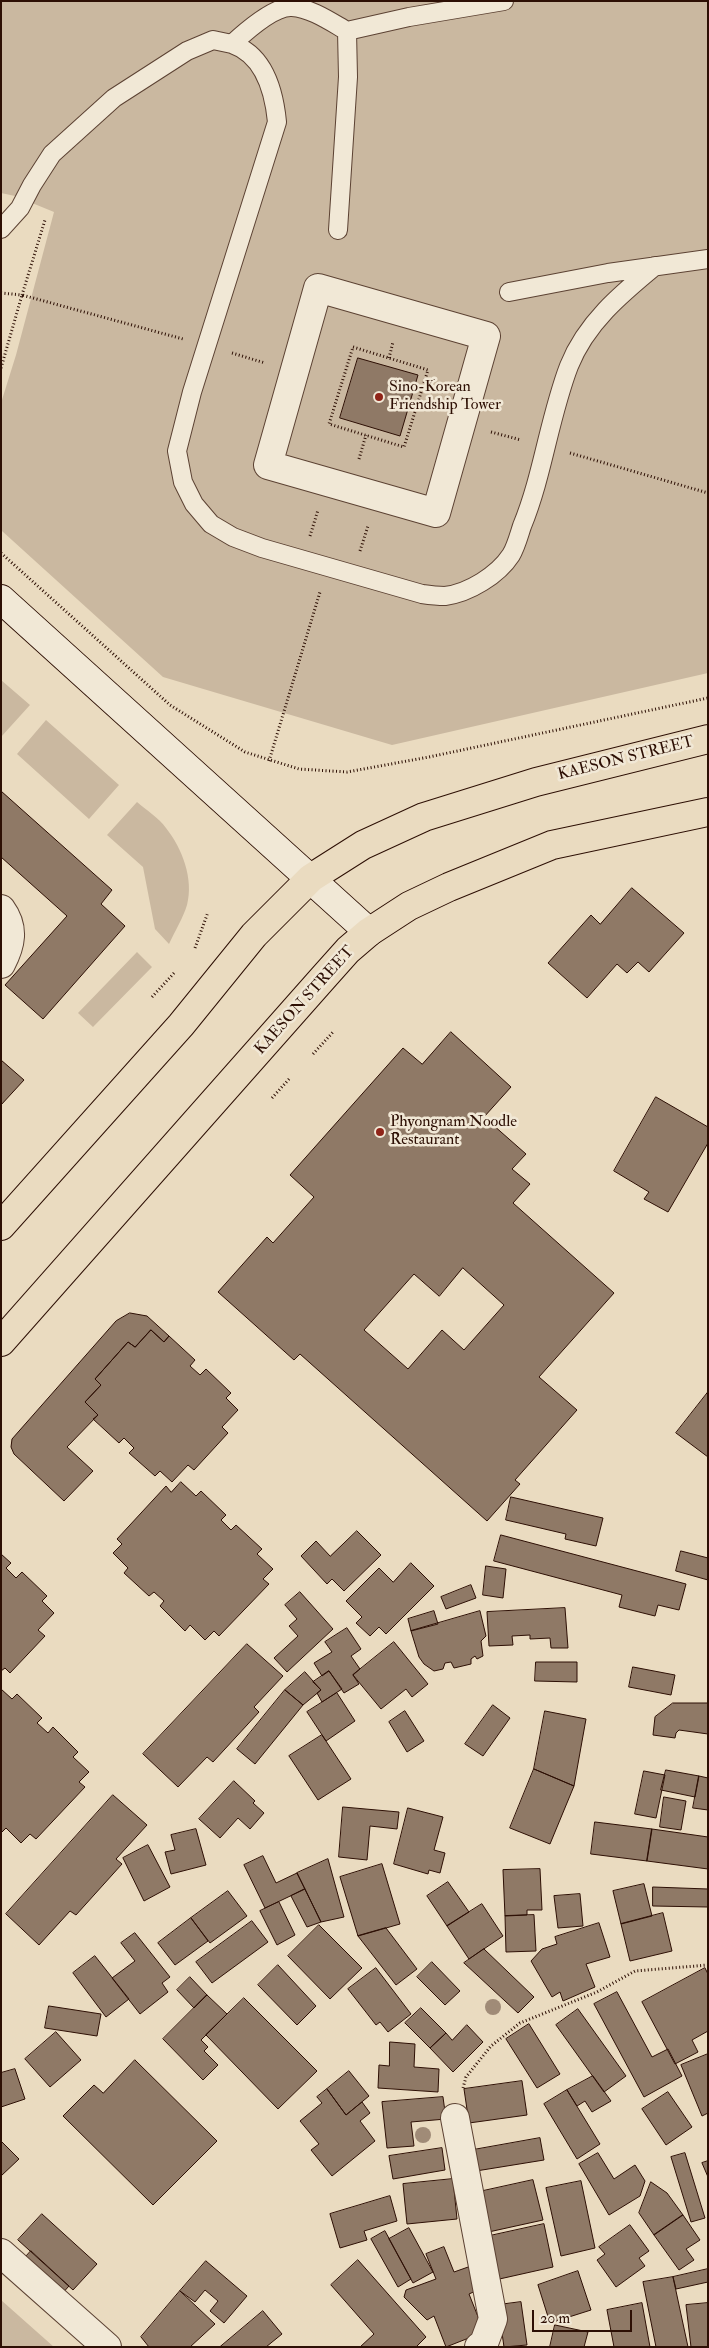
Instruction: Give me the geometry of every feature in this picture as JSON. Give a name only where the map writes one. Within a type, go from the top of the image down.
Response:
[{"type":"main road","name":"KAESON STREET","points":[[1,1226],[181,1025],[254,935],[311,878],[363,845],[424,817],[536,782],[708,739]]},
{"type":"main road","name":"KAESON STREET","points":[[1,1342],[348,950],[369,932],[409,906],[449,887],[552,845],[708,812]]},
{"type":"street","points":[[318,288],[486,336],[436,513],[268,465],[318,288]]},
{"type":"street","points":[[1,599],[369,932]]},
{"type":"street","points":[[1,909],[12,932],[8,950],[1,964]]},
{"type":"street","points":[[455,2118],[493,2319],[484,2343],[479,2347]]},
{"type":"street","points":[[1,2253],[107,2347]]},
{"type":"lane","points":[[232,44],[249,28],[274,13],[292,7],[320,16],[347,31],[409,17],[504,1]]},
{"type":"lane","points":[[338,230],[348,77],[347,31]]},
{"type":"lane","points":[[1,229],[20,208],[52,154],[114,98],[187,50],[213,40],[245,48],[268,80],[275,100],[277,122],[192,392],[177,451],[184,482],[194,504],[210,524],[233,537],[262,548],[422,594],[444,596],[468,589],[493,574],[512,554],[532,503],[550,430],[570,365],[600,317],[620,294],[655,266]]},
{"type":"lane","points":[[510,292],[566,280],[708,259]]},
{"type":"path","points":[[1,368],[46,217],[20,208]]},
{"type":"path","points":[[1,293],[22,295],[186,340]]},
{"type":"path","points":[[353,347],[428,370],[404,447],[366,435],[329,424],[353,347]]},
{"type":"path","points":[[223,350],[270,364]]},
{"type":"path","points":[[484,430],[530,442]]},
{"type":"path","points":[[357,466],[366,435]]},
{"type":"path","points":[[566,452],[708,493]]},
{"type":"path","points":[[310,537],[320,501]]},
{"type":"path","points":[[360,552],[368,525]]},
{"type":"path","points":[[1,553],[170,705],[245,752],[298,769],[347,772],[428,758],[708,698]]},
{"type":"path","points":[[269,761],[322,586]]},
{"type":"path","points":[[195,948],[208,912]]},
{"type":"path","points":[[152,997],[175,972]]},
{"type":"path","points":[[313,1054],[334,1031]]},
{"type":"path","points":[[272,1098],[290,1078]]},
{"type":"path","points":[[455,2118],[466,2076],[491,2046],[520,2023],[597,1992],[635,1971],[708,1965]]},
{"type":"shaded area","points":[[1,1],[708,1],[708,673],[392,745],[163,677],[2,531],[1,403],[16,355],[54,212],[15,196],[1,193]]},
{"type":"shaded area","points":[[1,680],[30,705],[1,737]]},
{"type":"shaded area","points":[[46,720],[119,785],[89,819],[17,754]]},
{"type":"shaded area","points":[[137,802],[160,821],[172,836],[182,854],[188,874],[189,895],[187,905],[169,944],[155,929],[143,867],[107,835]]},
{"type":"shaded area","points":[[137,952],[152,967],[93,1027],[78,1013]]},
{"type":"shaded area","points":[[1,2300],[54,2347],[1,2347]]},
{"type":"building","name":"Sino-Korean Friendship Tower","points":[[358,358],[418,375],[400,436],[340,418]]},
{"type":"building","points":[[1,791],[112,890],[101,904],[125,926],[43,1019],[5,985],[67,916],[1,857]]},
{"type":"building","points":[[632,888],[684,933],[649,972],[638,962],[627,973],[617,964],[587,998],[548,963],[591,915],[600,924]]},
{"type":"building","points":[[451,1032],[511,1087],[484,1117],[526,1154],[512,1169],[530,1184],[513,1203],[614,1293],[539,1377],[577,1410],[515,1480],[520,1484],[487,1521],[300,1354],[294,1360],[218,1292],[267,1237],[273,1243],[314,1197],[290,1175],[403,1048],[422,1064]],"holes":[[[463,1268],[504,1305],[464,1350],[442,1330],[408,1369],[364,1330],[414,1274],[439,1296]]]},
{"type":"building","points":[[1,1060],[24,1080],[1,1105]]},
{"type":"building","points":[[656,1097],[708,1127],[708,1143],[668,1212],[644,1199],[649,1192],[614,1171]]},
{"type":"building","points":[[130,1313],[147,1316],[169,1336],[164,1342],[151,1330],[135,1347],[128,1342],[95,1379],[101,1385],[85,1402],[98,1415],[67,1447],[93,1471],[64,1501],[14,1454],[11,1447],[12,1439],[116,1321]]},
{"type":"building","points":[[151,1330],[164,1342],[169,1336],[195,1360],[190,1366],[200,1375],[206,1369],[231,1393],[226,1398],[238,1410],[222,1427],[228,1433],[194,1470],[188,1465],[172,1482],[160,1471],[155,1476],[129,1453],[134,1448],[124,1438],[119,1443],[93,1419],[98,1415],[85,1402],[101,1385],[95,1379],[128,1342],[135,1347]]},
{"type":"building","points":[[708,1392],[708,1457],[676,1433]]},
{"type":"building","points":[[181,1482],[196,1496],[201,1491],[226,1515],[221,1520],[231,1530],[236,1525],[262,1549],[257,1554],[273,1569],[263,1579],[269,1584],[219,1636],[214,1631],[205,1640],[190,1625],[185,1631],[160,1606],[164,1601],[154,1592],[149,1596],[124,1573],[128,1568],[113,1553],[122,1544],[117,1539],[166,1486],[171,1492]]},
{"type":"building","points":[[511,1497],[603,1518],[596,1546],[565,1539],[566,1534],[506,1520]]},
{"type":"building","points":[[357,1531],[381,1555],[344,1591],[332,1579],[327,1584],[301,1556],[316,1541],[330,1556]]},
{"type":"building","points":[[501,1535],[686,1584],[679,1610],[658,1605],[655,1616],[619,1607],[622,1595],[494,1561]]},
{"type":"building","points":[[681,1551],[708,1558],[708,1580],[676,1571]]},
{"type":"building","points":[[1,1554],[11,1563],[6,1568],[16,1578],[22,1572],[47,1596],[42,1601],[54,1613],[38,1630],[45,1636],[10,1673],[5,1668],[1,1671]]},
{"type":"building","points":[[411,1563],[434,1586],[386,1634],[379,1627],[370,1636],[356,1623],[362,1617],[346,1601],[379,1568],[393,1582]]},
{"type":"building","points":[[486,1566],[506,1569],[503,1598],[483,1595]]},
{"type":"building","points":[[471,1585],[476,1598],[446,1609],[441,1597]]},
{"type":"building","points":[[300,1592],[333,1629],[287,1672],[274,1658],[298,1636],[289,1626],[297,1619],[285,1605]]},
{"type":"building","points":[[565,1608],[568,1648],[551,1648],[550,1638],[530,1639],[530,1635],[512,1636],[513,1645],[489,1646],[487,1612]]},
{"type":"building","points":[[434,1611],[438,1624],[411,1631],[408,1619]]},
{"type":"building","points":[[480,1611],[486,1636],[481,1641],[483,1656],[477,1659],[475,1656],[471,1659],[471,1664],[454,1668],[451,1662],[445,1663],[443,1669],[434,1671],[424,1664],[419,1657],[411,1631]]},
{"type":"building","points":[[347,1628],[361,1649],[351,1656],[360,1669],[353,1675],[359,1684],[344,1693],[329,1671],[322,1676],[314,1663],[332,1652],[325,1642]]},
{"type":"building","points":[[394,1642],[428,1684],[412,1697],[406,1689],[381,1709],[353,1675]]},
{"type":"building","points":[[247,1644],[283,1676],[254,1707],[259,1712],[213,1762],[207,1757],[178,1787],[143,1754]]},
{"type":"building","points":[[536,1662],[577,1662],[577,1682],[535,1681]]},
{"type":"building","points":[[633,1667],[675,1675],[671,1695],[629,1687]]},
{"type":"building","points":[[329,1671],[342,1689],[322,1702],[317,1693],[321,1690],[313,1682]]},
{"type":"building","points":[[305,1672],[321,1690],[303,1705],[285,1690]]},
{"type":"building","points":[[1,1689],[12,1699],[17,1694],[42,1718],[37,1723],[48,1733],[53,1727],[78,1752],[73,1757],[89,1772],[79,1782],[85,1787],[36,1839],[30,1834],[21,1843],[6,1828],[1,1833]]},
{"type":"building","points":[[285,1690],[303,1705],[255,1764],[237,1749]]},
{"type":"building","points":[[337,1693],[355,1721],[326,1741],[307,1712]]},
{"type":"building","points":[[673,1703],[708,1703],[708,1734],[679,1730],[675,1738],[653,1735],[655,1717]]},
{"type":"building","points":[[493,1705],[510,1718],[483,1756],[465,1744]]},
{"type":"building","points":[[405,1711],[424,1741],[407,1752],[389,1722]]},
{"type":"building","points":[[545,1711],[586,1719],[574,1786],[534,1769]]},
{"type":"building","points":[[322,1735],[351,1779],[318,1800],[289,1756]]},
{"type":"building","points":[[534,1769],[574,1786],[550,1844],[510,1828]]},
{"type":"building","points":[[666,1770],[699,1776],[695,1797],[661,1790]]},
{"type":"building","points":[[644,1771],[665,1775],[656,1818],[635,1814]]},
{"type":"building","points":[[699,1776],[708,1778],[708,1810],[693,1808]]},
{"type":"building","points":[[234,1781],[255,1801],[253,1803],[264,1813],[250,1829],[238,1818],[220,1838],[199,1819]]},
{"type":"building","points":[[113,1795],[147,1825],[116,1859],[122,1864],[76,1915],[70,1911],[39,1945],[6,1914]]},
{"type":"building","points":[[664,1797],[686,1801],[681,1830],[660,1827]]},
{"type":"building","points":[[343,1807],[399,1812],[397,1829],[370,1826],[367,1860],[339,1857]]},
{"type":"building","points":[[408,1808],[443,1817],[434,1850],[445,1853],[440,1873],[429,1870],[428,1874],[394,1864]]},
{"type":"building","points":[[595,1822],[652,1829],[647,1861],[591,1854]]},
{"type":"building","points":[[196,1829],[206,1865],[171,1874],[165,1852],[175,1850],[171,1835]]},
{"type":"building","points":[[652,1829],[708,1837],[708,1869],[647,1861]]},
{"type":"building","points":[[148,1845],[170,1887],[144,1901],[123,1858]]},
{"type":"building","points":[[263,1856],[276,1883],[297,1873],[305,1889],[265,1908],[244,1865]]},
{"type":"building","points":[[328,1859],[344,1917],[321,1922],[297,1873]]},
{"type":"building","points":[[382,1864],[400,1924],[358,1936],[340,1877]]},
{"type":"building","points":[[540,1869],[542,1910],[527,1910],[527,1915],[505,1916],[503,1870]]},
{"type":"building","points":[[448,1882],[469,1912],[447,1926],[427,1896]]},
{"type":"building","points":[[644,1884],[652,1916],[621,1924],[613,1891]]},
{"type":"building","points":[[653,1887],[708,1889],[708,1907],[653,1906]]},
{"type":"building","points":[[305,1889],[321,1922],[307,1927],[291,1896]]},
{"type":"building","points":[[228,1891],[247,1916],[210,1943],[191,1918]]},
{"type":"building","points":[[580,1894],[583,1926],[558,1928],[554,1896]]},
{"type":"building","points":[[279,1902],[295,1935],[277,1945],[260,1911]]},
{"type":"building","points":[[482,1904],[503,1936],[469,1959],[447,1926]]},
{"type":"building","points":[[663,1913],[672,1951],[630,1961],[621,1924]]},
{"type":"building","points":[[534,1915],[536,1951],[506,1952],[505,1916]]},
{"type":"building","points":[[191,1918],[208,1941],[175,1965],[158,1943]]},
{"type":"building","points":[[252,1921],[268,1942],[212,1983],[196,1962]]},
{"type":"building","points":[[599,1923],[610,1957],[586,1964],[595,1987],[563,2001],[560,1992],[552,1997],[531,1961],[542,1949],[557,1944],[555,1937]]},
{"type":"building","points":[[319,1925],[362,1968],[330,1999],[288,1956]]},
{"type":"building","points":[[386,1928],[417,1969],[396,1985],[358,1936]]},
{"type":"building","points":[[135,1933],[170,1977],[162,1983],[168,1992],[140,2014],[112,1978],[135,1961],[121,1943]]},
{"type":"building","points":[[484,1949],[534,1997],[518,2013],[464,1963]]},
{"type":"building","points":[[95,1956],[129,1999],[106,2017],[73,1973]]},
{"type":"building","points":[[432,1962],[460,1991],[445,2005],[417,1977]]},
{"type":"building","points":[[278,1965],[316,2006],[297,2025],[258,1985]]},
{"type":"building","points":[[376,1968],[411,2014],[388,2032],[380,2022],[376,2025],[348,1989]]},
{"type":"building","points":[[705,1968],[708,1974],[708,2031],[692,2040],[698,2052],[675,2064],[642,2002]]},
{"type":"building","points":[[190,1977],[207,1995],[194,2008],[177,1990]]},
{"type":"building","points":[[617,1992],[652,2057],[668,2049],[682,2076],[644,2097],[594,2004]]},
{"type":"building","points":[[207,1995],[227,2014],[201,2040],[208,2047],[204,2051],[218,2065],[203,2080],[163,2039]]},
{"type":"building","points":[[244,1998],[317,2071],[278,2109],[206,2035]]},
{"type":"building","points":[[49,2006],[101,2014],[97,2036],[45,2028]]},
{"type":"building","points":[[421,2008],[446,2033],[430,2048],[405,2023]]},
{"type":"building","points":[[578,2009],[626,2076],[604,2092],[556,2025]]},
{"type":"building","points":[[529,2024],[560,2074],[537,2088],[506,2039]]},
{"type":"building","points":[[467,2025],[483,2042],[453,2072],[430,2048],[446,2033],[452,2040]]},
{"type":"building","points":[[56,2032],[81,2060],[50,2087],[25,2059]]},
{"type":"building","points":[[390,2042],[415,2044],[414,2067],[439,2069],[438,2092],[378,2088],[379,2065],[389,2066]]},
{"type":"building","points":[[708,2054],[708,2113],[702,2116],[681,2065]]},
{"type":"building","points":[[135,2060],[217,2141],[153,2205],[63,2116],[94,2085],[103,2093]]},
{"type":"building","points":[[15,2069],[25,2099],[1,2107],[1,2073]]},
{"type":"building","points":[[349,2071],[369,2096],[346,2115],[327,2089]]},
{"type":"building","points":[[593,2076],[611,2101],[592,2112],[585,2101],[577,2106],[567,2090]]},
{"type":"building","points":[[522,2081],[527,2115],[469,2123],[464,2089]]},
{"type":"building","points":[[327,2089],[346,2115],[362,2102],[370,2113],[360,2121],[375,2141],[332,2176],[311,2150],[319,2144],[300,2121],[322,2103],[317,2097]]},
{"type":"building","points":[[567,2090],[600,2144],[577,2159],[544,2104]]},
{"type":"building","points":[[668,2092],[692,2127],[666,2145],[642,2109]]},
{"type":"building","points":[[443,2097],[446,2119],[411,2122],[414,2146],[387,2148],[382,2102]]},
{"type":"building","points":[[540,2138],[544,2160],[476,2171],[473,2150]]},
{"type":"building","points":[[1,2141],[19,2159],[1,2176]]},
{"type":"building","points":[[442,2148],[445,2170],[393,2179],[389,2156]]},
{"type":"building","points":[[598,2153],[614,2179],[635,2165],[645,2181],[640,2196],[609,2215],[579,2164]]},
{"type":"building","points":[[685,2153],[705,2218],[691,2222],[671,2157]]},
{"type":"building","points":[[708,2161],[708,2177],[702,2163]]},
{"type":"building","points":[[453,2179],[457,2219],[407,2224],[403,2184]]},
{"type":"building","points":[[533,2180],[543,2220],[484,2233],[474,2193]]},
{"type":"building","points":[[581,2181],[595,2248],[561,2256],[546,2188]]},
{"type":"building","points":[[651,2182],[667,2193],[683,2215],[654,2235],[639,2213]]},
{"type":"building","points":[[390,2196],[397,2221],[364,2231],[367,2240],[340,2248],[330,2214]]},
{"type":"building","points":[[42,2214],[97,2264],[73,2290],[18,2240]]},
{"type":"building","points":[[683,2215],[700,2240],[686,2249],[694,2260],[679,2270],[654,2235]]},
{"type":"building","points":[[544,2224],[553,2267],[495,2280],[485,2237]]},
{"type":"building","points":[[630,2225],[649,2251],[639,2258],[645,2266],[616,2287],[597,2260],[605,2254],[599,2247]]},
{"type":"building","points":[[409,2228],[433,2272],[413,2283],[389,2239]]},
{"type":"building","points":[[385,2231],[411,2279],[398,2287],[371,2239]]},
{"type":"building","points":[[444,2247],[454,2272],[471,2266],[480,2289],[469,2294],[484,2332],[446,2347],[434,2316],[427,2320],[404,2297],[406,2290],[436,2279],[426,2254]]},
{"type":"building","points":[[31,2251],[69,2286],[60,2296],[22,2261]]},
{"type":"building","points":[[358,2260],[426,2337],[416,2347],[360,2347],[374,2334],[331,2285]]},
{"type":"building","points":[[206,2261],[247,2296],[224,2323],[210,2311],[218,2301],[205,2290],[195,2302],[180,2291]]},
{"type":"building","points":[[708,2269],[708,2282],[676,2289],[673,2277]]},
{"type":"building","points":[[578,2271],[591,2310],[550,2323],[538,2285]]},
{"type":"building","points":[[673,2277],[688,2347],[656,2347],[643,2282]]},
{"type":"building","points":[[180,2291],[215,2324],[190,2347],[149,2347],[141,2337]]},
{"type":"building","points":[[521,2302],[527,2345],[504,2347],[498,2305]]},
{"type":"building","points":[[642,2303],[650,2347],[614,2347],[607,2310]]},
{"type":"building","points":[[708,2303],[708,2347],[691,2347],[686,2305]]},
{"type":"building","points":[[263,2311],[282,2334],[266,2347],[220,2347]]},
{"type":"building","points":[[555,2325],[588,2332],[584,2347],[550,2347]]},
{"type":"place","name":"Sino-Korean Friendship Tower","points":[[379,397]]},
{"type":"place","name":"Phyongnam Noodle Restaurant","points":[[380,1132]]}]
